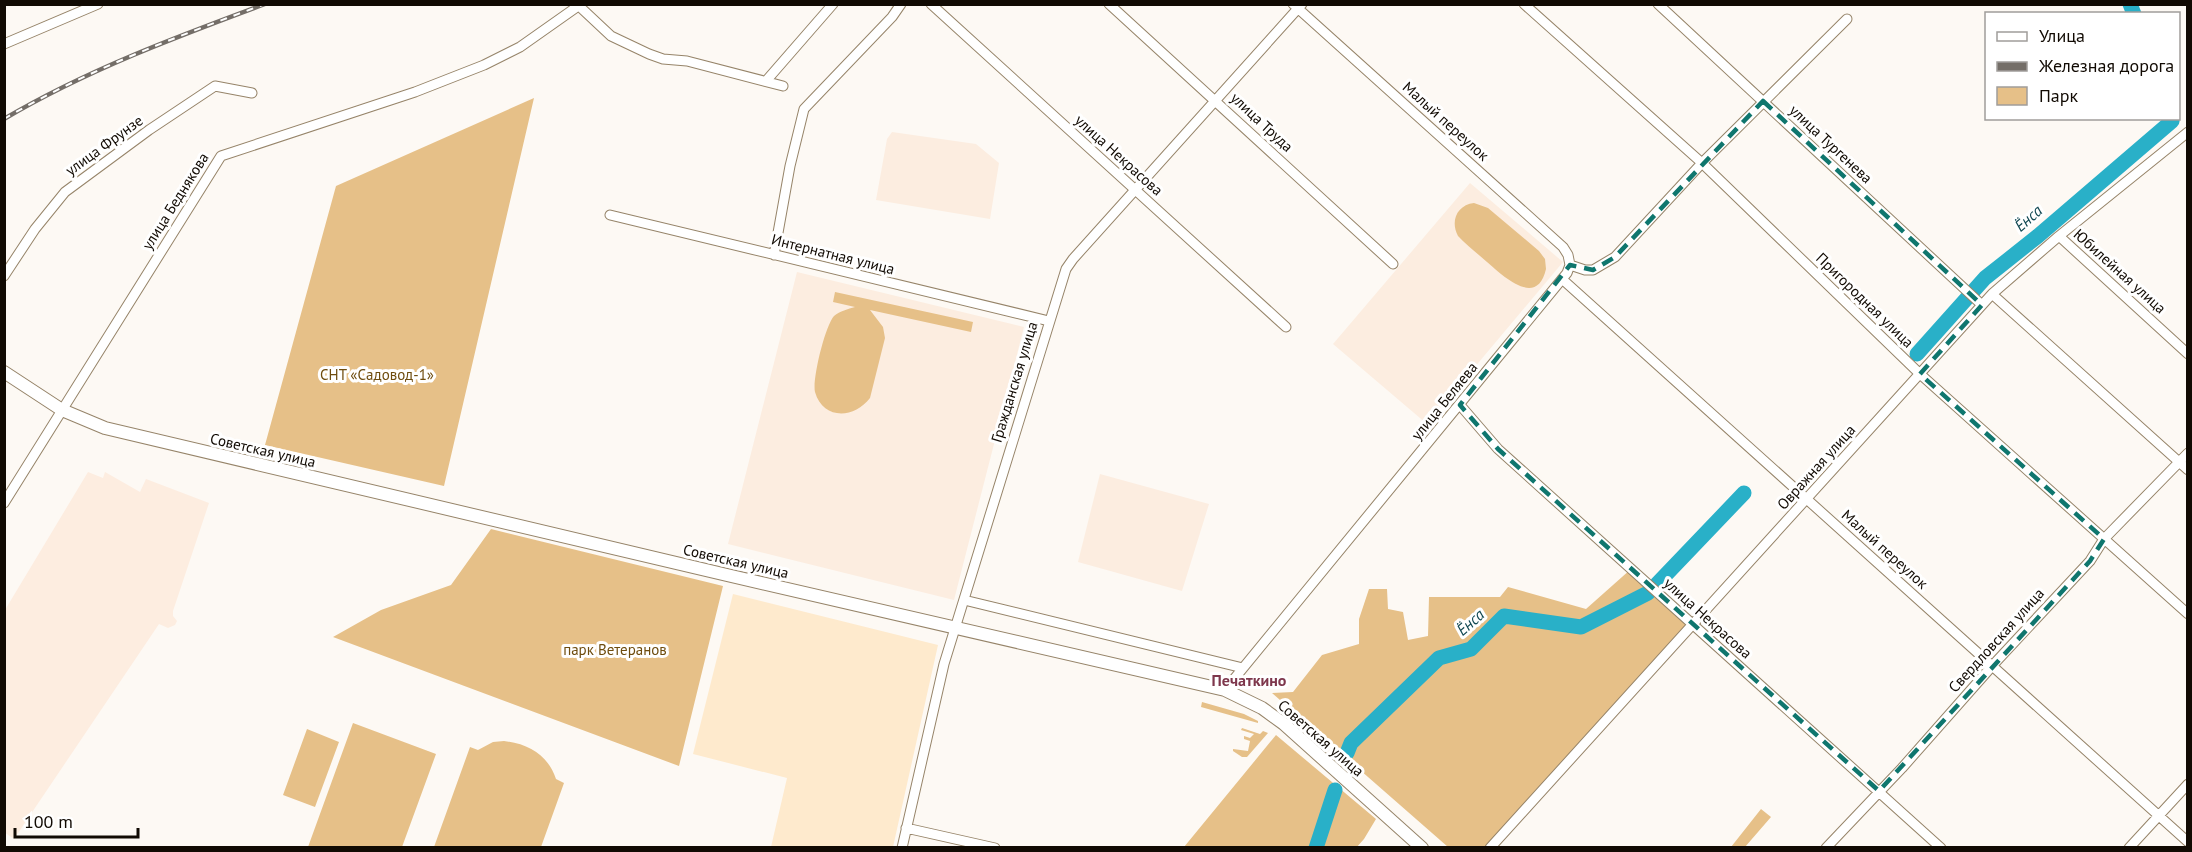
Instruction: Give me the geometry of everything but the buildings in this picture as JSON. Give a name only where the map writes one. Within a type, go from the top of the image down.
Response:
[{"type":"main road","name":"Советская улица","points":[[4,372],[62,410],[83,420],[115,430],[1225,690],[1262,708],[1284,724],[1422,848]]},
{"type":"street","points":[[4,44],[98,4]]},
{"type":"street","points":[[766,81],[834,4]]},
{"type":"street","points":[[774,255],[790,166],[804,109],[892,17],[901,4]]},
{"type":"street","name":"улица Некрасова","points":[[931,4],[1286,327]]},
{"type":"street","name":"улица Труда","points":[[1109,4],[1393,264]]},
{"type":"street","name":"Пригородная улица","points":[[1524,4],[1702,164],[1920,374],[2187,614]]},
{"type":"street","name":"улица Тургенева","points":[[1658,4],[1982,305]]},
{"type":"street","points":[[580,5],[611,36],[649,54],[663,59],[687,61],[783,86]]},
{"type":"street","name":"улица Беднякова","points":[[4,503],[220,156],[415,92],[484,65],[520,46],[580,5]]},
{"type":"street","name":"Гражданская улица","points":[[902,848],[944,664],[1062,280],[1073,259],[1298,6]]},
{"type":"street","name":"Малый переулок","points":[[1298,6],[1563,247],[1570,265]]},
{"type":"street","points":[[1570,265],[1593,270],[1616,257],[1763,101],[1769,99],[1847,19]]},
{"type":"street","name":"улица Фрунзе","points":[[4,276],[35,229],[64,192],[149,130],[215,86],[252,93]]},
{"type":"street","name":"Овражная улица","points":[[1490,848],[1992,294],[2187,132]]},
{"type":"street","name":"Интернатная улица","points":[[610,215],[1049,321]]},
{"type":"street","name":"Юбилейная улица","points":[[2059,236],[2187,354]]},
{"type":"street","name":"улица Беляева","points":[[1225,690],[1568,273],[1570,265]]},
{"type":"street","name":"Малый переулок","points":[[1562,279],[2187,842]]},
{"type":"street","points":[[1992,294],[2187,470]]},
{"type":"street","name":"улица Некрасова","points":[[1460,405],[1498,448],[1941,848]]},
{"type":"street","name":"Свердловская улица","points":[[1826,848],[2090,561],[2104,539],[2187,453]]},
{"type":"street","points":[[964,600],[1243,668]]},
{"type":"street","points":[[2129,848],[2187,784]]},
{"type":"street","points":[[906,828],[995,848]]},
{"type":"highlighted area","points":[[1763,101],[1982,305],[1920,374],[2104,539],[2090,561],[1879,791],[1498,449],[1460,405],[1570,265],[1593,270],[1615,257]]},
{"type":"shaded area","points":[[892,132],[976,144],[999,163],[990,219],[876,200],[887,139]]},
{"type":"shaded area","points":[[1470,183],[1563,262],[1427,424],[1333,344]]},
{"type":"shaded area","points":[[797,272],[1024,327],[954,600],[728,544]]},
{"type":"shaded area","points":[[88,472],[103,478],[105,472],[140,492],[146,479],[209,503],[173,611],[173,616],[177,621],[175,625],[168,628],[159,624],[14,839],[4,832],[5,610]]},
{"type":"shaded area","points":[[1100,474],[1209,504],[1182,591],[1078,562]]},
{"type":"shaded area","points":[[733,594],[938,645],[893,847],[771,847],[787,778],[693,754]]},
{"type":"green space","name":"СНТ «Садовод-1»","points":[[534,98],[444,486],[265,445],[336,186]]},
{"type":"green space","points":[[1474,203],[1488,208],[1539,251],[1545,259],[1546,269],[1541,281],[1535,287],[1527,288],[1510,280],[1493,268],[1458,236],[1455,219],[1459,210]]},
{"type":"green space","points":[[835,292],[973,322],[971,332],[870,310],[883,327],[885,338],[870,398],[856,410],[848,413],[832,412],[819,401],[815,392],[815,376],[820,353],[834,316],[841,311],[855,307],[833,302]]},
{"type":"green space","name":"парк Ветеранов","points":[[491,529],[723,586],[679,766],[333,637],[381,610],[451,585]]},
{"type":"green space","points":[[1631,569],[1694,624],[1490,847],[1448,847],[1272,693],[1293,692],[1322,655],[1359,644],[1359,619],[1369,589],[1387,589],[1388,609],[1403,612],[1408,640],[1428,636],[1429,597],[1500,597],[1508,587],[1586,609]]},
{"type":"green space","points":[[1202,702],[1244,714],[1258,723],[1201,707]]},
{"type":"green space","points":[[353,723],[436,754],[402,847],[308,847]]},
{"type":"green space","points":[[1242,728],[1260,734],[1263,731],[1268,733],[1247,757],[1242,757],[1233,751],[1233,749],[1248,751],[1250,741],[1244,739],[1244,736],[1250,738],[1254,734],[1241,730]]},
{"type":"green space","points":[[307,729],[339,742],[315,807],[283,795]]},
{"type":"green space","points":[[1276,735],[1376,819],[1364,839],[1356,848],[1184,847]]},
{"type":"green space","points":[[504,741],[522,745],[536,752],[548,763],[556,779],[564,783],[541,847],[434,847],[470,747],[478,750],[493,742]]},
{"type":"green space","points":[[1761,809],[1771,817],[1745,847],[1731,847]]},
{"type":"waterway","name":"Ёнса","points":[[2130,4],[2133,12]]},
{"type":"waterway","name":"Ёнса","points":[[1917,354],[1985,278],[2038,236],[2172,120]]},
{"type":"waterway","name":"Ёнса","points":[[1657,584],[1744,493]]},
{"type":"waterway","name":"Ёнса","points":[[1347,753],[1351,743],[1439,658],[1471,649],[1504,616],[1581,627],[1648,593]]},
{"type":"waterway","name":"Ёнса","points":[[1316,848],[1335,790]]},
{"type":"railway","points":[[4,119],[35,101],[100,70],[165,42],[265,4]]},
{"type":"district","name":"Печаткино","points":[[1249,680]]}]
